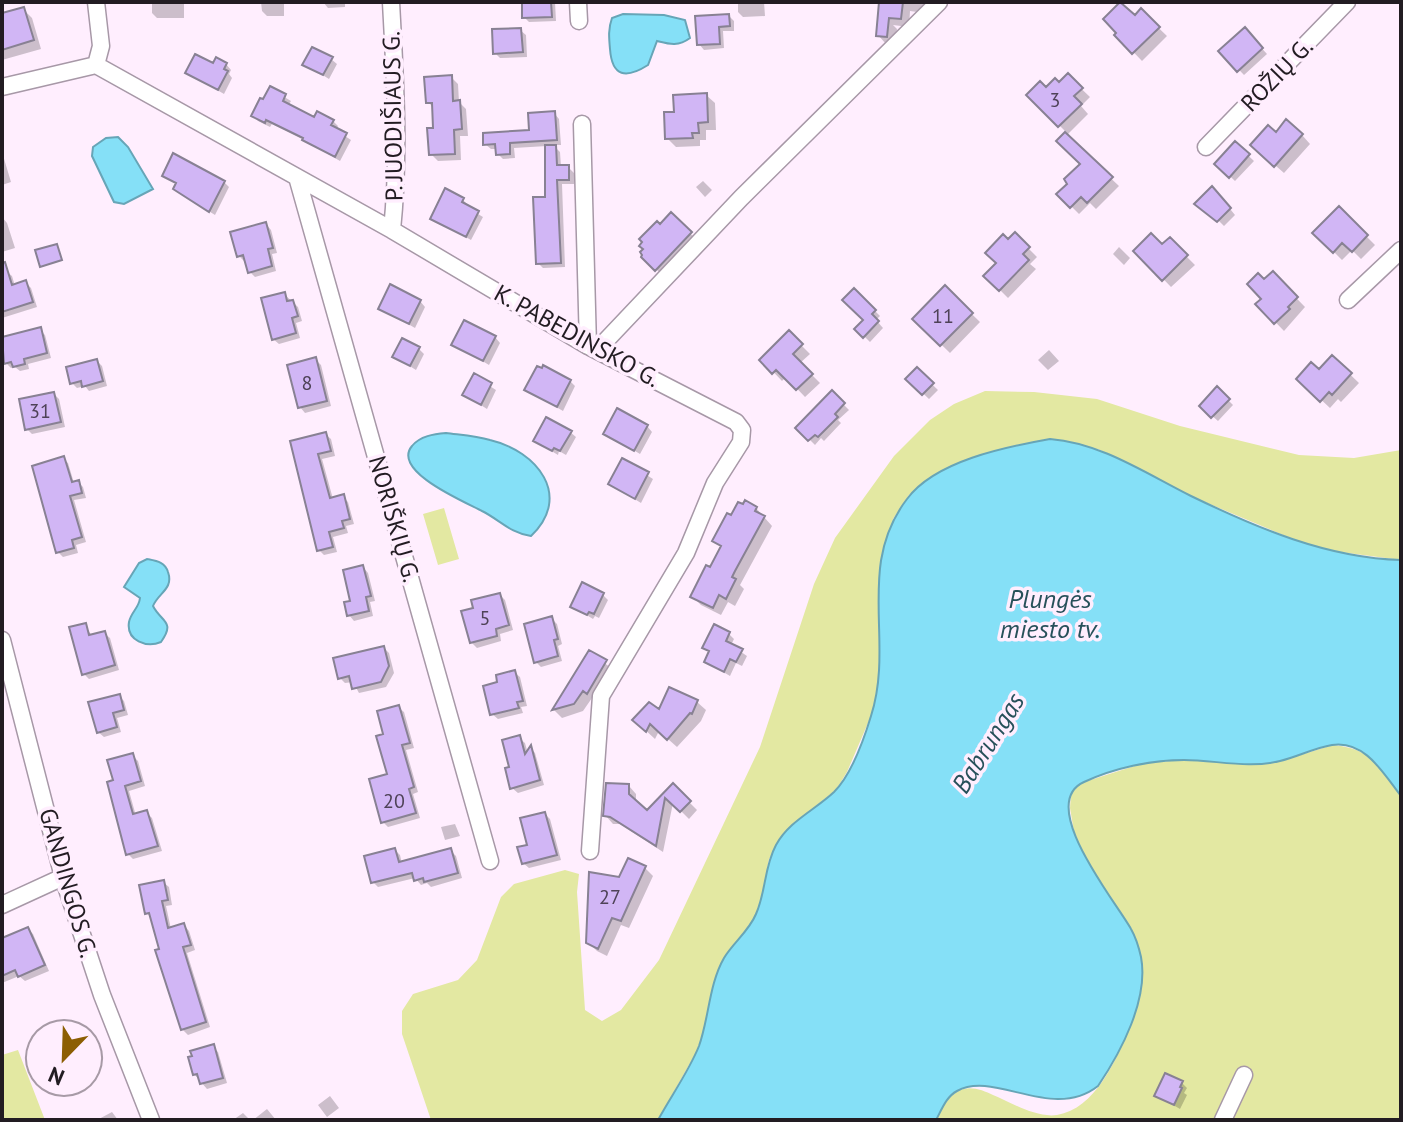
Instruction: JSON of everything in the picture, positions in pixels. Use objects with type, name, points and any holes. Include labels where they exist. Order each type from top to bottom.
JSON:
[{"type":"street","points":[[2,87],[96,65],[101,46],[96,2]]},
{"type":"street","name":"P. JUODIŠIAUS G.","points":[[391,2],[397,123],[392,230]]},
{"type":"street","points":[[578,2],[579,21]]},
{"type":"street","points":[[592,348],[939,2]]},
{"type":"street","name":"ROŽIŲ G.","points":[[1206,147],[1347,2]]},
{"type":"street","name":"K. PABEDINSKO G.","points":[[96,65],[392,230],[592,348],[736,422],[742,430],[741,442],[715,483],[686,553],[601,696],[590,851]]},
{"type":"street","points":[[582,124],[592,348]]},
{"type":"street","name":"NORIŠKIŲ G.","points":[[297,177],[490,861]]},
{"type":"street","points":[[1348,300],[1401,250]]},
{"type":"street","name":"GANDINGOS G.","points":[[2,640],[63,877],[102,995],[151,1120]]},
{"type":"street","points":[[2,905],[63,877]]},
{"type":"street","points":[[1223,1120],[1244,1075]]},
{"type":"green space","points":[[985,391],[1034,392],[1097,399],[1180,426],[1299,455],[1354,458],[1401,450],[1401,560],[1340,552],[1302,543],[1193,497],[1098,449],[931,478],[909,495],[893,519],[878,687],[871,716],[836,790],[791,826],[769,859],[761,901],[754,919],[723,959],[698,1049],[658,1120],[431,1120],[402,1034],[402,1011],[413,994],[458,980],[477,960],[501,897],[514,884],[565,870],[579,874],[577,892],[585,1010],[602,1021],[621,1010],[659,960],[760,747],[814,584],[835,538],[894,456],[930,420],[954,404]]},
{"type":"green space","points":[[444,508],[459,559],[438,565],[423,514]]},
{"type":"green space","points":[[1333,745],[1366,755],[1401,796],[1401,1120],[936,1120],[951,1097],[967,1088],[985,1091],[1041,1114],[1057,1115],[1071,1111],[1103,1081],[1124,1040],[1129,1028],[1087,862],[1075,838],[1071,793],[1081,783],[1144,763],[1183,760],[1252,764],[1277,762]]},
{"type":"green space","points":[[18,1050],[24,1066],[24,1098],[37,1098],[45,1120],[2,1120],[2,1055]]},
{"type":"water","points":[[623,14],[664,15],[685,20],[690,38],[677,44],[657,41],[648,65],[622,73],[611,58],[609,34],[612,18]]},
{"type":"water","points":[[118,137],[128,147],[153,189],[124,204],[114,202],[92,156],[93,147],[106,138]]},
{"type":"water","points":[[446,433],[507,446],[535,465],[549,491],[549,506],[543,521],[531,536],[511,529],[420,475],[408,456],[412,446],[428,436]]},
{"type":"water","name":"Plungės miesto tv.","points":[[1050,439],[1105,453],[1216,508],[1293,539],[1346,554],[1401,560],[1401,796],[1372,760],[1344,745],[1325,746],[1268,763],[1171,760],[1146,763],[1096,777],[1084,782],[1071,794],[1069,811],[1074,831],[1097,877],[1137,942],[1142,973],[1137,1007],[1116,1057],[1098,1086],[1080,1096],[1043,1098],[989,1086],[972,1086],[950,1097],[936,1120],[658,1120],[699,1046],[719,968],[756,914],[776,845],[788,829],[840,785],[861,745],[877,688],[879,578],[883,551],[892,525],[907,499],[919,486],[953,465],[1013,446]]},
{"type":"water","points":[[147,559],[163,564],[169,578],[167,587],[153,606],[167,626],[161,642],[155,644],[139,641],[131,634],[129,622],[140,598],[124,587],[139,563]]},
{"type":"building","points":[[522,2],[551,2],[552,17],[522,18]]},
{"type":"building","points":[[879,2],[903,2],[901,19],[889,18],[887,37],[876,36]]},
{"type":"building","points":[[1120,2],[1135,15],[1141,8],[1160,27],[1132,54],[1103,19]]},
{"type":"building","points":[[24,7],[34,40],[2,50],[2,13]]},
{"type":"building","points":[[729,14],[730,26],[719,27],[720,44],[697,45],[695,16]]},
{"type":"building","points":[[1245,27],[1263,48],[1237,72],[1218,51]]},
{"type":"building","points":[[521,28],[523,52],[493,54],[492,29]]},
{"type":"building","points":[[312,47],[333,57],[323,75],[302,65]]},
{"type":"building","points":[[195,54],[213,63],[216,57],[227,63],[224,69],[228,71],[218,90],[185,73]]},
{"type":"building","points":[[1068,73],[1083,88],[1074,96],[1082,104],[1058,127],[1026,95],[1040,81],[1046,87],[1055,78],[1059,82]]},
{"type":"building","points":[[452,75],[453,101],[460,100],[462,129],[454,130],[455,154],[429,155],[427,128],[433,128],[432,103],[426,103],[424,77]]},
{"type":"building","points":[[270,86],[286,94],[283,101],[314,117],[317,111],[334,120],[331,125],[347,133],[335,157],[303,138],[251,116]]},
{"type":"building","points":[[707,93],[708,122],[698,123],[699,133],[692,133],[693,138],[665,139],[664,112],[674,112],[673,95]]},
{"type":"building","points":[[555,111],[557,140],[510,143],[510,154],[496,155],[495,144],[483,145],[483,133],[529,130],[528,113]]},
{"type":"building","points":[[1286,119],[1303,134],[1274,167],[1250,145],[1268,125],[1276,132]]},
{"type":"building","points":[[1065,132],[1113,177],[1087,203],[1081,197],[1070,208],[1056,194],[1067,184],[1064,179],[1080,164],[1056,141]]},
{"type":"building","points":[[1235,141],[1250,154],[1229,178],[1214,164]]},
{"type":"building","points":[[545,145],[556,145],[557,165],[569,165],[569,180],[557,180],[561,263],[536,264],[533,197],[545,197]]},
{"type":"building","points":[[173,153],[225,181],[209,212],[173,189],[176,183],[162,176]]},
{"type":"building","points":[[1212,186],[1231,208],[1217,222],[1194,204]]},
{"type":"building","points":[[445,188],[479,211],[466,237],[430,219]]},
{"type":"building","points":[[1339,206],[1368,235],[1352,252],[1342,243],[1333,253],[1312,233]]},
{"type":"building","points":[[671,212],[692,232],[655,271],[641,257],[643,249],[639,246],[642,242],[639,239]]},
{"type":"building","points":[[266,222],[273,248],[268,249],[272,266],[248,273],[243,255],[237,257],[230,232]]},
{"type":"building","points":[[1015,232],[1030,247],[1023,254],[1029,260],[999,291],[983,276],[996,263],[985,253],[1003,234],[1008,239]]},
{"type":"building","points":[[1151,233],[1162,244],[1170,237],[1188,255],[1162,281],[1133,251]]},
{"type":"building","points":[[57,244],[62,260],[40,267],[35,250]]},
{"type":"building","points":[[5,262],[12,285],[26,280],[33,302],[2,312],[2,263]]},
{"type":"building","points":[[1273,271],[1298,297],[1274,324],[1255,304],[1261,299],[1247,284],[1258,273],[1264,279]]},
{"type":"building","points":[[390,284],[421,300],[409,324],[378,309]]},
{"type":"building","points":[[945,285],[973,313],[940,346],[912,319]]},
{"type":"building","points":[[854,288],[876,310],[872,314],[879,321],[863,338],[854,329],[863,320],[842,300]]},
{"type":"building","points":[[285,292],[287,301],[293,300],[298,316],[292,318],[296,333],[272,340],[261,298]]},
{"type":"building","points":[[464,320],[496,336],[483,361],[451,345]]},
{"type":"building","points":[[41,327],[47,353],[24,359],[25,364],[13,367],[11,362],[4,364],[2,337]]},
{"type":"building","points":[[789,330],[803,344],[793,354],[813,374],[796,390],[776,370],[772,374],[759,360]]},
{"type":"building","points":[[402,338],[420,347],[410,366],[392,357]]},
{"type":"building","points":[[1332,355],[1352,373],[1332,395],[1329,392],[1320,402],[1296,379],[1311,362],[1319,369]]},
{"type":"building","points":[[316,357],[327,401],[298,408],[287,365]]},
{"type":"building","points":[[97,359],[103,381],[82,387],[81,381],[70,384],[66,367]]},
{"type":"building","points":[[543,365],[571,380],[557,407],[524,390],[537,366],[542,368]]},
{"type":"building","points":[[917,367],[934,383],[922,395],[905,379]]},
{"type":"building","points":[[474,373],[492,383],[481,405],[462,395]]},
{"type":"building","points":[[1217,386],[1230,399],[1211,418],[1199,406]]},
{"type":"building","points":[[832,390],[845,403],[835,414],[838,417],[818,437],[815,435],[808,441],[795,428]]},
{"type":"building","points":[[54,392],[61,422],[25,430],[19,399]]},
{"type":"building","points":[[617,408],[648,425],[634,451],[603,434]]},
{"type":"building","points":[[546,417],[572,431],[560,451],[554,448],[552,451],[533,441]]},
{"type":"building","points":[[326,432],[331,451],[318,454],[330,498],[344,494],[350,519],[342,521],[344,528],[329,532],[333,547],[317,551],[290,441]]},
{"type":"building","points":[[64,456],[72,482],[79,480],[82,493],[70,496],[82,537],[72,540],[74,548],[56,553],[32,466]]},
{"type":"building","points":[[622,458],[649,472],[635,499],[608,484]]},
{"type":"building","points":[[745,500],[765,516],[732,577],[736,579],[726,599],[719,595],[713,608],[690,597],[706,565],[710,567],[721,546],[712,541],[727,513],[731,515],[738,502],[743,504]]},
{"type":"building","points":[[363,565],[371,596],[366,597],[369,611],[347,616],[344,602],[350,601],[343,570]]},
{"type":"building","points":[[582,582],[604,593],[594,614],[589,612],[587,615],[570,607]]},
{"type":"building","points":[[500,593],[509,625],[496,629],[497,636],[470,643],[461,611],[473,608],[471,600]]},
{"type":"building","points":[[552,616],[558,639],[554,640],[558,656],[534,663],[524,624]]},
{"type":"building","points":[[86,623],[89,635],[105,631],[115,665],[82,675],[69,627]]},
{"type":"building","points":[[714,624],[730,632],[726,641],[743,649],[736,662],[730,659],[724,672],[704,662],[709,651],[702,648]]},
{"type":"building","points":[[384,646],[389,666],[381,682],[352,689],[349,676],[338,679],[333,658]]},
{"type":"building","points":[[589,650],[607,660],[587,694],[583,691],[574,704],[552,710]]},
{"type":"building","points":[[515,670],[523,701],[517,702],[519,708],[490,715],[483,686],[497,682],[496,675]]},
{"type":"building","points":[[669,687],[698,700],[692,714],[667,740],[650,724],[646,732],[632,720],[649,702],[659,709]]},
{"type":"building","points":[[120,694],[124,710],[113,713],[117,727],[97,733],[88,702]]},
{"type":"building","points":[[399,705],[410,743],[402,745],[414,787],[409,789],[416,813],[381,823],[369,779],[387,774],[376,736],[383,734],[377,711]]},
{"type":"building","points":[[520,735],[525,754],[531,745],[540,780],[510,789],[505,768],[509,767],[502,740]]},
{"type":"building","points":[[133,753],[141,781],[125,786],[133,814],[147,810],[158,846],[126,855],[107,782],[113,780],[107,760]]},
{"type":"building","points":[[606,783],[629,784],[629,794],[647,810],[673,783],[691,801],[680,812],[665,798],[656,846],[610,817],[603,816]]},
{"type":"building","points":[[545,812],[557,855],[522,864],[517,847],[527,845],[520,818]]},
{"type":"building","points":[[395,848],[399,862],[451,848],[458,873],[424,882],[423,878],[414,881],[412,873],[371,883],[364,856]]},
{"type":"building","points":[[628,858],[646,866],[621,921],[612,918],[598,949],[586,943],[589,872],[619,877]]},
{"type":"building","points":[[164,880],[168,900],[162,901],[168,928],[184,923],[191,945],[183,947],[206,1022],[181,1030],[155,950],[159,949],[149,913],[145,914],[139,885]]},
{"type":"building","points":[[28,927],[45,965],[18,977],[15,970],[2,976],[2,938]]},
{"type":"building","points":[[214,1044],[223,1078],[200,1084],[197,1074],[193,1075],[188,1057],[192,1056],[190,1051]]},
{"type":"building","points":[[1165,1073],[1183,1081],[1174,1105],[1154,1096]]},
{"type":"water label","name":"Babrungas","points":[[988,743]]}]
